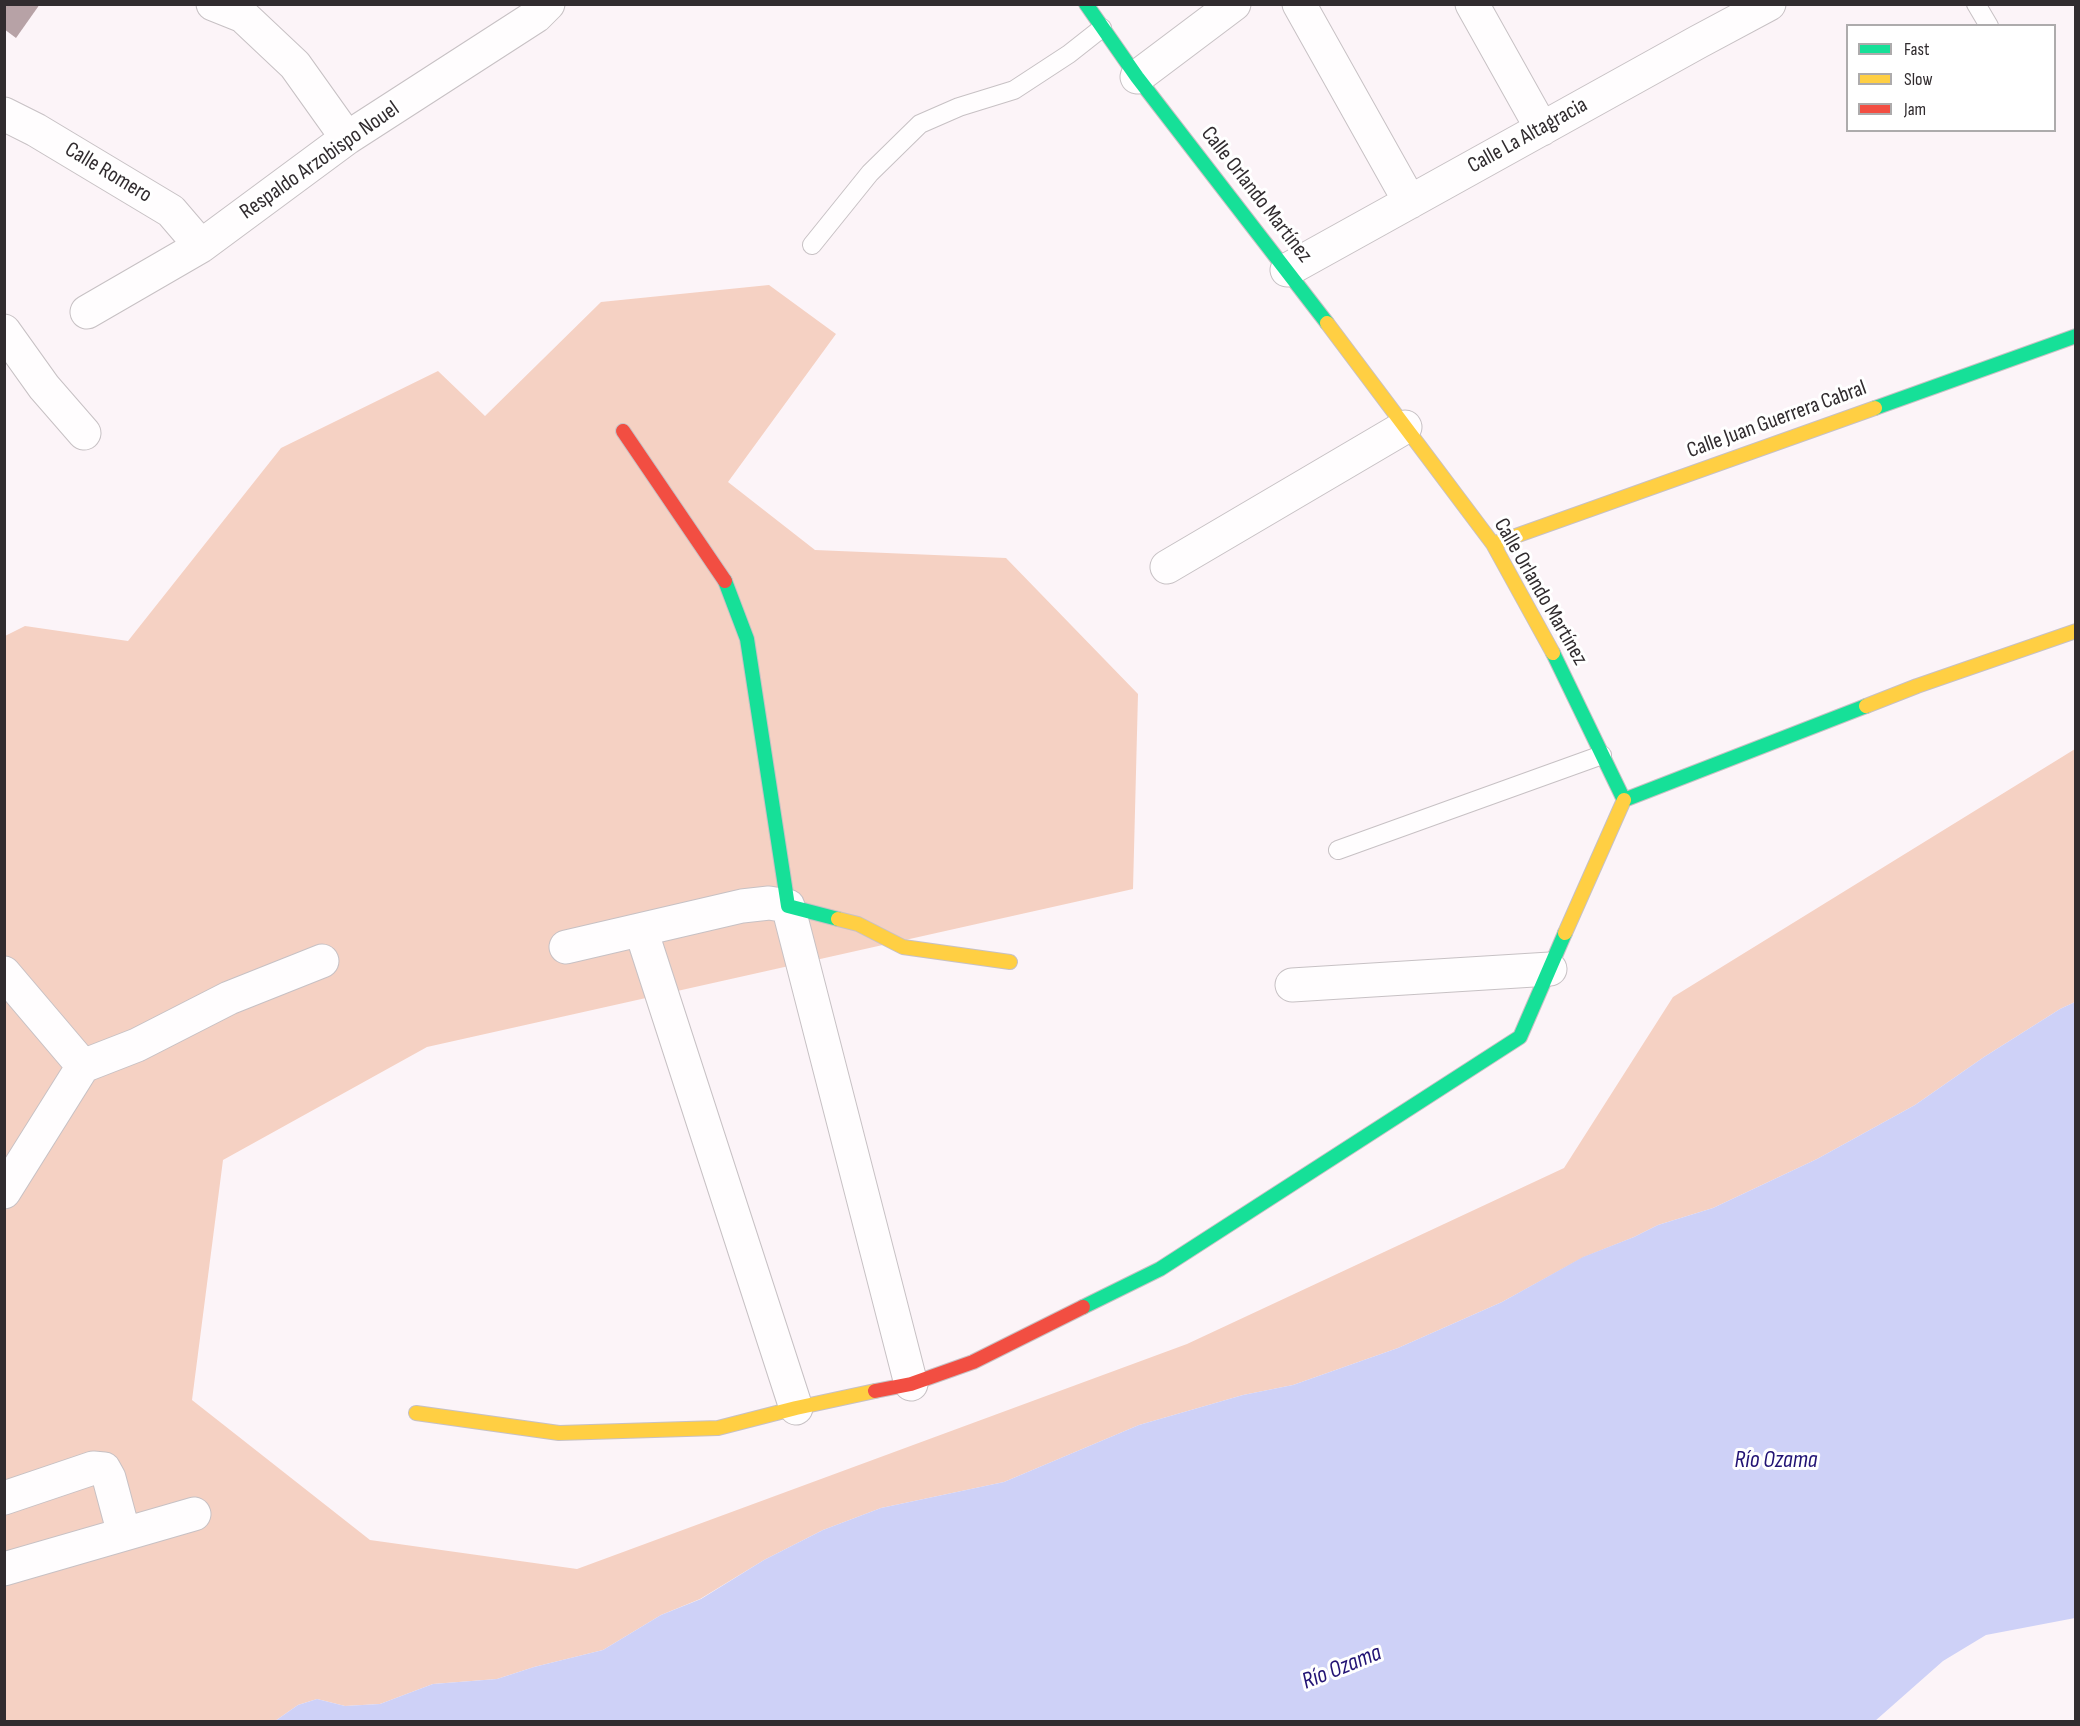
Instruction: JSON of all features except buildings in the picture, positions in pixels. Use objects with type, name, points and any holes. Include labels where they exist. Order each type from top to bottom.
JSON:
[{"type":"street","points":[[213,4],[243,16],[295,65],[346,138]]},
{"type":"street","name":"Calle Orlando Martínez","points":[[1086,4],[1137,77],[1287,270],[1494,544],[1559,665],[1624,800]]},
{"type":"street","points":[[1137,77],[1234,4]]},
{"type":"street","points":[[1299,4],[1410,202]]},
{"type":"street","points":[[1472,4],[1542,129]]},
{"type":"street","name":"Calle La Altagracia","points":[[1287,270],[1769,4]]},
{"type":"street","name":"Respaldo Arzobispo Nouel","points":[[87,312],[201,246],[346,138],[536,8]]},
{"type":"street","name":"Calle Romero","points":[[4,114],[36,130],[171,211],[201,246]]},
{"type":"street","points":[[4,332],[44,387],[84,433]]},
{"type":"street","name":"Calle Juan Guerrera Cabral","points":[[1494,544],[2076,336]]},
{"type":"street","points":[[1167,567],[1405,427]]},
{"type":"street","points":[[623,431],[728,585],[744,628],[788,906],[911,1384]]},
{"type":"street","points":[[416,1413],[559,1433],[718,1428],[796,1407],[911,1384],[973,1362],[1160,1269],[1520,1037],[1624,800],[1917,686],[2076,631]]},
{"type":"street","points":[[566,947],[742,906],[769,903],[858,924],[903,947],[1010,962]]},
{"type":"street","points":[[640,930],[796,1407]]},
{"type":"street","points":[[4,1191],[84,1066],[137,1045],[229,998],[322,961]]},
{"type":"street","points":[[1292,985],[1550,969]]},
{"type":"street","points":[[4,973],[84,1066]]},
{"type":"street","points":[[4,1498],[93,1468],[104,1469],[109,1478],[124,1534]]},
{"type":"street","points":[[4,1569],[194,1514]]},
{"type":"lane","points":[[1976,4],[1988,24]]},
{"type":"lane","points":[[812,245],[870,173],[920,124],[959,107],[1014,90],[1069,54],[1102,28]]},
{"type":"lane","points":[[1338,850],[1602,755]]},
{"type":"shaded area","points":[[769,285],[836,334],[728,482],[815,550],[1006,558],[1138,694],[1133,889],[427,1047],[223,1160],[192,1400],[370,1540],[577,1569],[1187,1344],[1564,1168],[1673,997],[2075,749],[2075,1002],[1984,1057],[1915,1105],[1817,1159],[1713,1208],[1658,1225],[1584,1257],[1502,1302],[1398,1348],[1293,1385],[1243,1395],[1139,1425],[1004,1482],[881,1508],[823,1530],[764,1560],[700,1599],[661,1615],[603,1650],[534,1667],[497,1679],[433,1684],[380,1704],[345,1706],[317,1699],[298,1705],[275,1721],[5,1722],[5,636],[25,626],[128,641],[281,448],[438,371],[485,416],[601,302]]},
{"type":"water","name":"Río Ozama","points":[[2075,1002],[2075,1618],[1986,1635],[1943,1661],[1875,1721],[275,1721],[298,1705],[317,1699],[345,1706],[380,1704],[433,1684],[497,1679],[534,1667],[603,1650],[661,1615],[701,1599],[764,1560],[823,1530],[881,1508],[1004,1482],[1139,1425],[1243,1395],[1293,1385],[1398,1348],[1502,1302],[1583,1257],[1658,1225],[1713,1208],[1817,1159],[1915,1105],[1984,1057]]},
{"type":"traffic: fast","points":[[1086,4],[1137,77],[1327,323]]},
{"type":"traffic: fast","points":[[1875,408],[2076,336]]},
{"type":"traffic: fast","points":[[725,581],[747,639],[788,906],[838,919]]},
{"type":"traffic: fast","points":[[1553,653],[1624,800],[1866,706]]},
{"type":"traffic: fast","points":[[1083,1307],[1160,1269],[1520,1037],[1565,933]]},
{"type":"traffic: slow","points":[[1327,323],[1493,544],[1553,653]]},
{"type":"traffic: slow","points":[[1493,544],[1875,408]]},
{"type":"traffic: slow","points":[[1866,706],[2076,631]]},
{"type":"traffic: slow","points":[[1565,933],[1624,800]]},
{"type":"traffic: slow","points":[[838,919],[858,924],[903,947],[1010,962]]},
{"type":"traffic: slow","points":[[416,1413],[559,1433],[718,1428],[875,1391]]},
{"type":"traffic: jam","points":[[623,431],[725,581]]},
{"type":"traffic: jam","points":[[875,1391],[911,1384],[973,1362],[1083,1307]]}]
